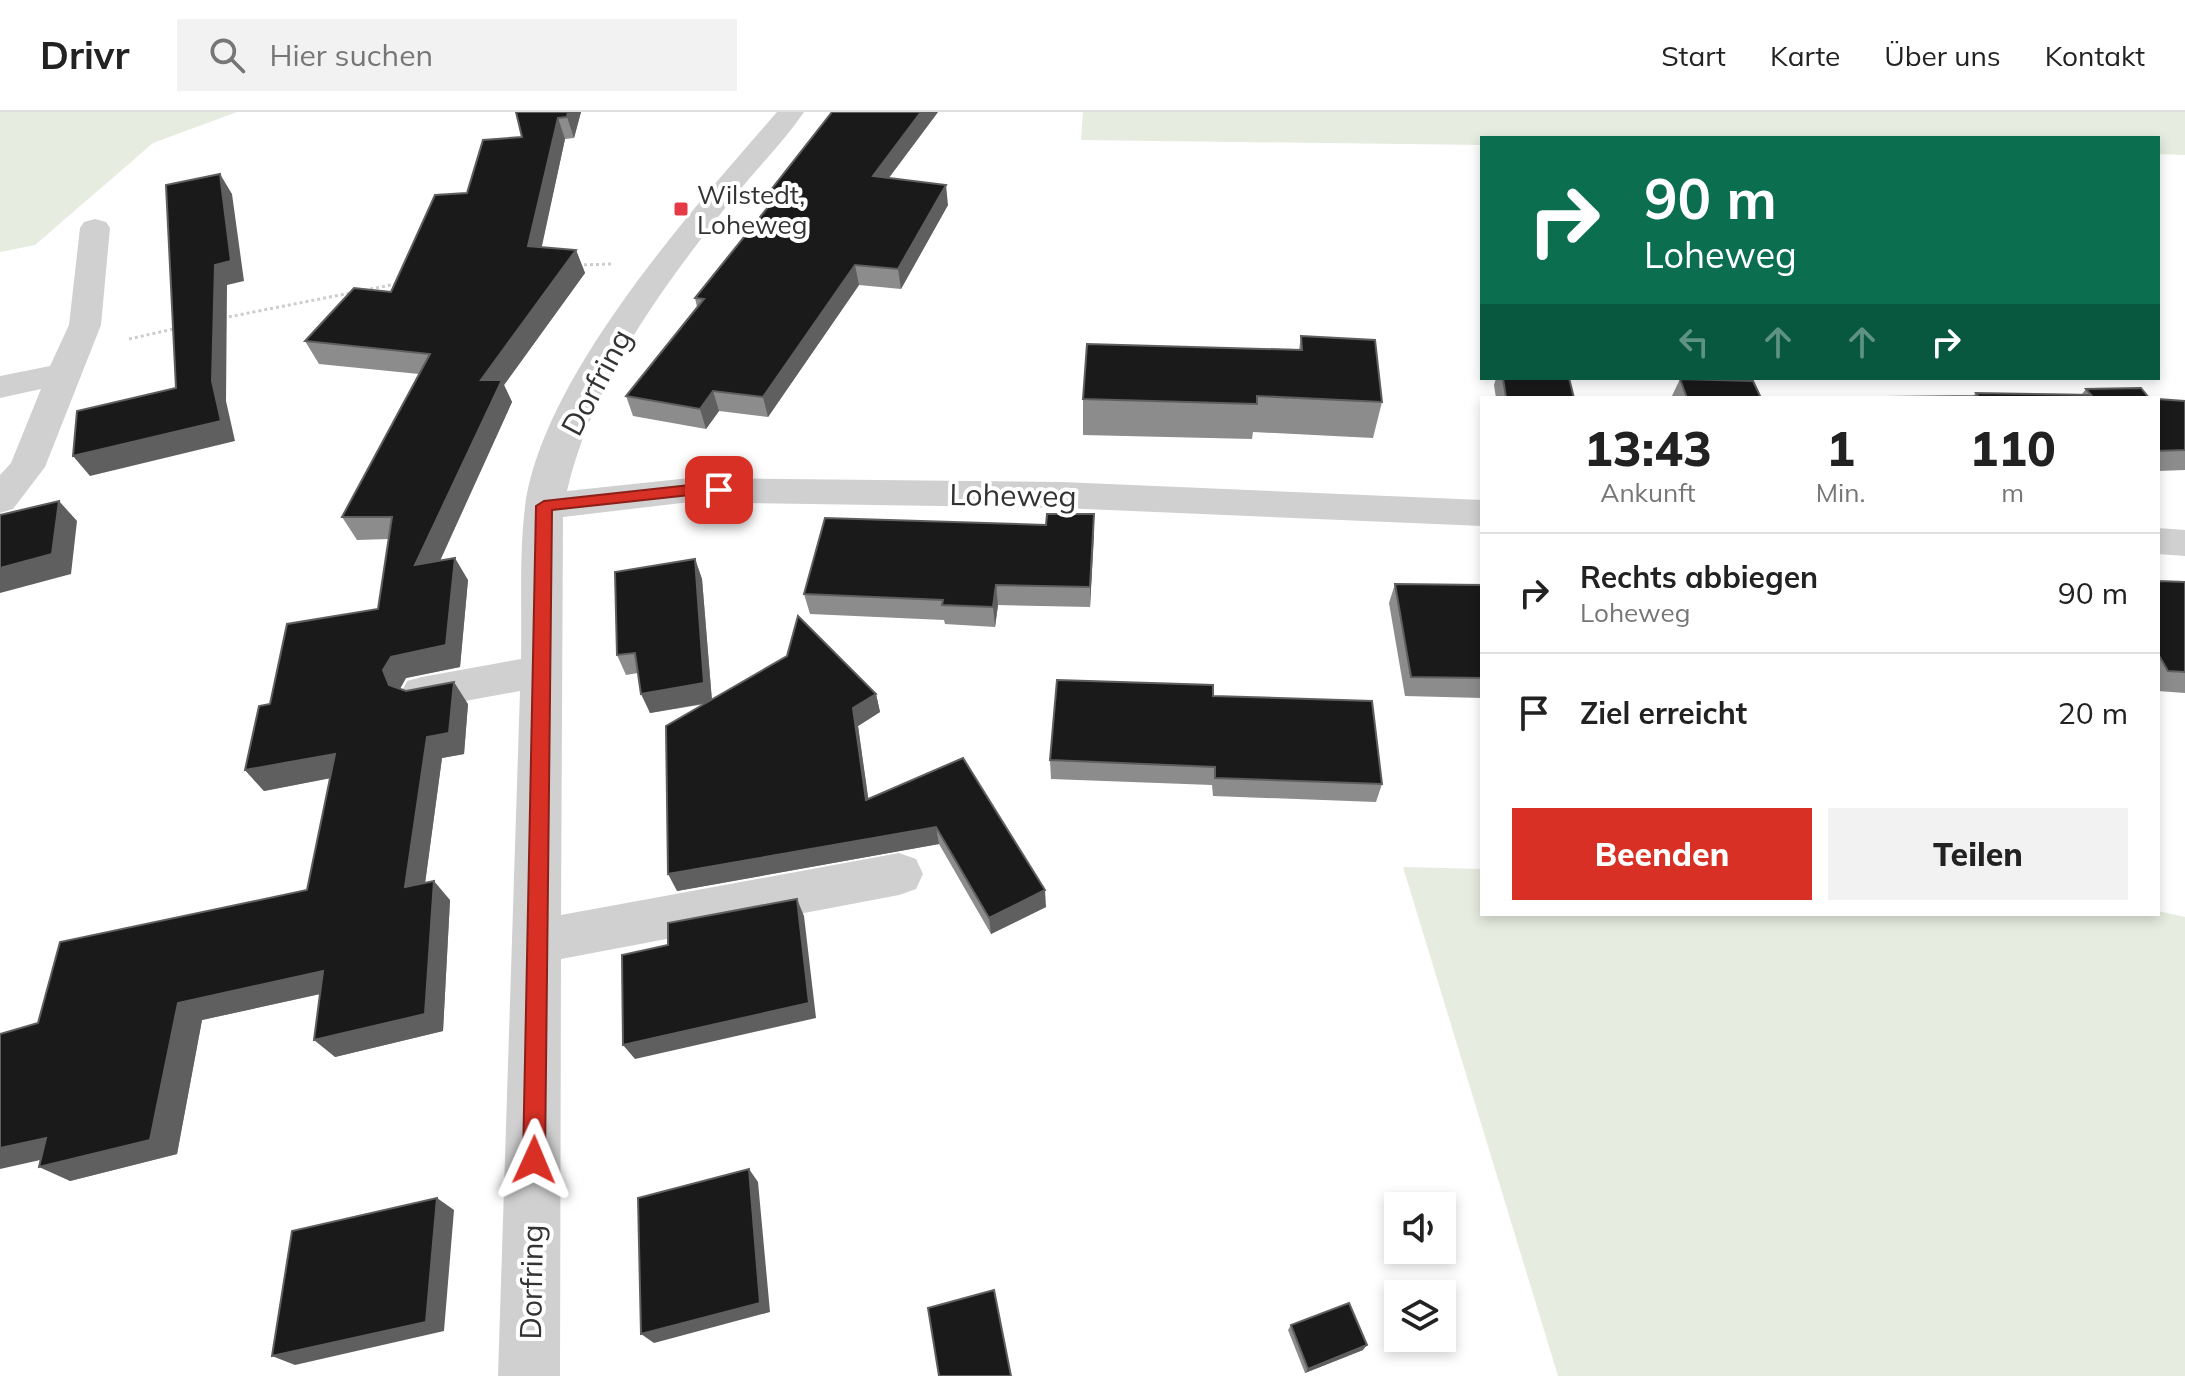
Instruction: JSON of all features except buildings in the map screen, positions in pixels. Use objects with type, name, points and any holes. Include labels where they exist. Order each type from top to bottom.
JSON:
[{"type":"street","name":"Dorfring","points":[[529,1376],[544,506],[570,420],[619,335],[705,214],[791,112]]},
{"type":"street","points":[[0,500],[27,467],[85,325],[95,228]]},
{"type":"street","points":[[0,387],[69,362]]},
{"type":"street","name":"Loheweg","points":[[544,506],[690,490],[1062,495],[1480,513]]},
{"type":"street","points":[[2160,541],[2185,543]]},
{"type":"street","points":[[422,693],[542,671]]},
{"type":"street","points":[[538,941],[899,874]]},
{"type":"path","points":[[566,265],[669,262]]},
{"type":"path","points":[[213,320],[402,283]]},
{"type":"path","points":[[69,362],[188,325]]},
{"type":"shaded area","points":[[0,112],[237,112],[153,143],[35,245],[0,252]]},
{"type":"shaded area","points":[[1083,112],[2185,112],[2185,155],[2160,154],[2160,136],[1480,136],[1480,145],[1081,140]]},
{"type":"shaded area","points":[[1403,867],[1480,869],[1480,916],[2160,916],[2160,911],[2185,917],[2185,1376],[1558,1376]]},
{"type":"place","name":"Wilstedt, Loheweg","points":[[681,209]]},
{"type":"route","points":[[534,1160],[544,506],[690,490],[719,490]]}]
